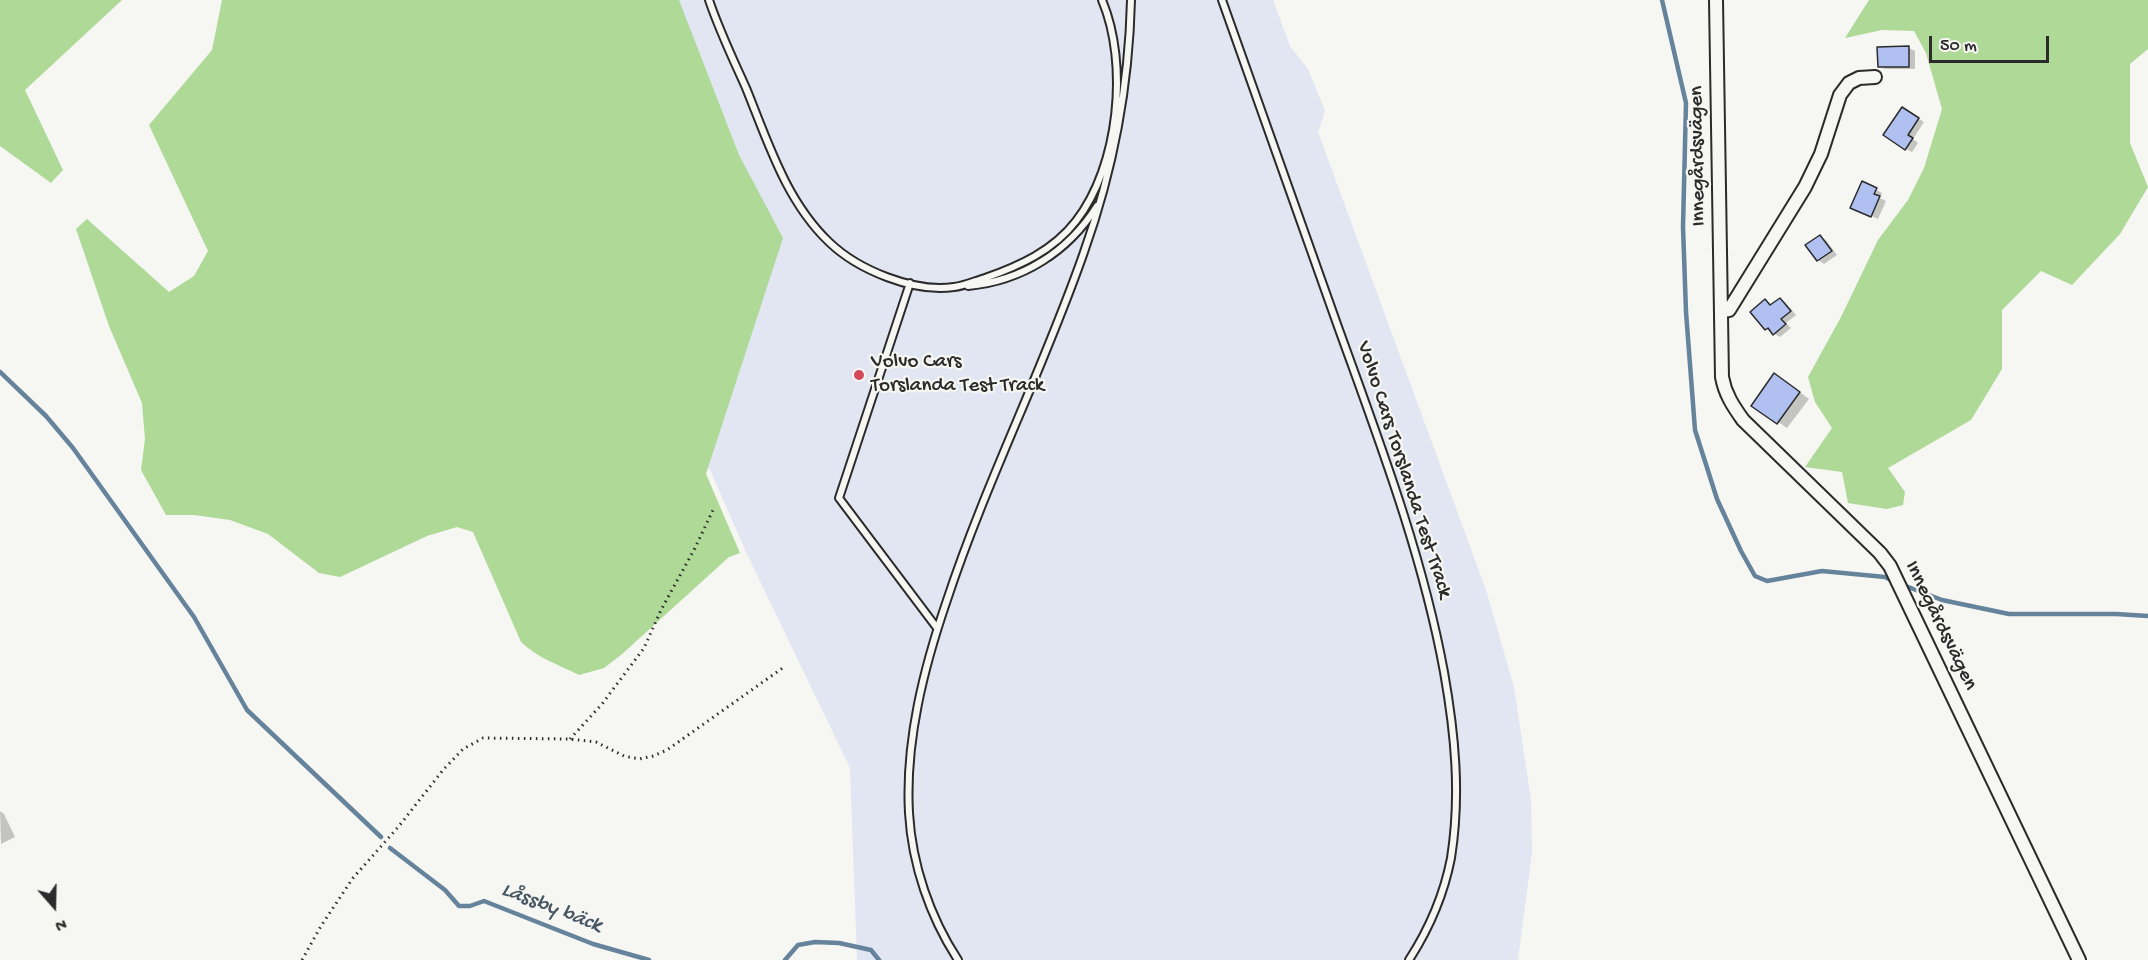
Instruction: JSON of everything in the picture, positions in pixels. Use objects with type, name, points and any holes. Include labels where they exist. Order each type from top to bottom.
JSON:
[{"type":"street","name":"Innegårdsvägen","points":[[1716,0],[1724,389],[1743,420],[1880,553],[1896,576],[2079,960]]},
{"type":"street","points":[[1722,311],[1729,310],[1805,187],[1821,154],[1840,95],[1849,82],[1859,78],[1875,77]]},
{"type":"lane","points":[[709,0],[783,177],[801,208],[830,243],[855,263],[880,275],[940,288],[999,281],[1017,275],[1041,262],[1066,244],[1079,231],[1103,195]]},
{"type":"lane","points":[[955,287],[1015,266],[1050,247],[1075,223],[1092,196],[1107,156],[1116,98],[1113,36],[1102,0]]},
{"type":"lane","points":[[958,960],[945,939],[928,899],[914,849],[909,812],[909,783],[915,727],[927,666],[962,553],[1067,298],[1103,195],[1111,167],[1122,108],[1131,0]]},
{"type":"lane","name":"Volvo Cars Torslanda Test Track","points":[[1222,0],[1385,458],[1420,569],[1441,656],[1455,743],[1457,772],[1455,831],[1450,860],[1437,907],[1409,960]]},
{"type":"lane","points":[[910,283],[839,498],[938,628]]},
{"type":"path","points":[[570,739],[602,704],[644,648],[713,510]]},
{"type":"path","points":[[302,960],[321,926],[353,878],[463,749],[483,738],[570,739],[596,742],[624,756],[639,759],[653,756],[667,750],[784,667]]},
{"type":"shaded area","points":[[411,0],[1273,0],[1290,46],[1308,69],[1325,111],[1318,132],[1486,590],[1514,687],[1531,800],[1532,852],[1518,960],[857,960],[850,768],[746,552],[711,472],[657,392]]},
{"type":"green space","points":[[0,0],[122,0],[25,90],[63,170],[51,183],[0,146]]},
{"type":"green space","points":[[222,0],[679,0],[739,155],[783,238],[706,474],[740,553],[729,557],[604,668],[579,675],[541,656],[521,642],[473,532],[457,527],[427,536],[340,577],[319,573],[268,534],[230,520],[194,515],[166,515],[141,470],[145,439],[142,403],[109,326],[76,229],[87,219],[169,292],[194,276],[208,251],[149,125],[212,50]]},
{"type":"green space","points":[[1869,0],[2148,0],[2148,49],[2130,64],[2130,143],[2148,187],[2120,234],[2072,285],[2041,271],[2002,310],[2002,369],[1971,420],[1888,468],[1905,492],[1903,505],[1887,509],[1848,503],[1842,472],[1805,467],[1832,428],[1815,402],[1808,377],[1841,317],[1878,240],[1908,200],[1924,168],[1942,109],[1926,53],[1914,31],[1882,30],[1845,38]]},
{"type":"building","points":[[1909,46],[1909,67],[1878,67],[1877,47]]},
{"type":"building","points":[[1902,107],[1919,118],[1908,135],[1913,138],[1905,150],[1883,135]]},
{"type":"building","points":[[1862,181],[1877,188],[1874,194],[1880,196],[1871,217],[1850,208]]},
{"type":"building","points":[[1820,235],[1832,251],[1817,261],[1805,245]]},
{"type":"building","points":[[1780,298],[1791,311],[1781,319],[1786,324],[1773,335],[1768,328],[1765,330],[1750,312],[1765,299],[1770,305]]},
{"type":"building","points":[[1774,373],[1800,392],[1777,424],[1751,406]]},
{"type":"waterway","points":[[1662,0],[1686,103],[1683,227],[1686,312],[1695,430],[1717,499],[1755,576],[1767,581],[1822,571],[1885,577],[1895,582]]},
{"type":"waterway","points":[[0,372],[46,416],[73,448],[194,617],[247,710],[381,837]]},
{"type":"waterway","points":[[1903,585],[1942,600],[2009,614],[2148,616]]},
{"type":"waterway","name":"Låssby bäck","points":[[390,848],[445,890],[459,906],[470,906],[484,901],[593,944],[649,960]]},
{"type":"waterway","name":"Låssby bäck","points":[[785,960],[798,945],[815,942],[839,943],[871,950],[879,960]]},
{"type":"place","name":"Volvo Cars Torslanda Test Track","points":[[859,375]]}]
